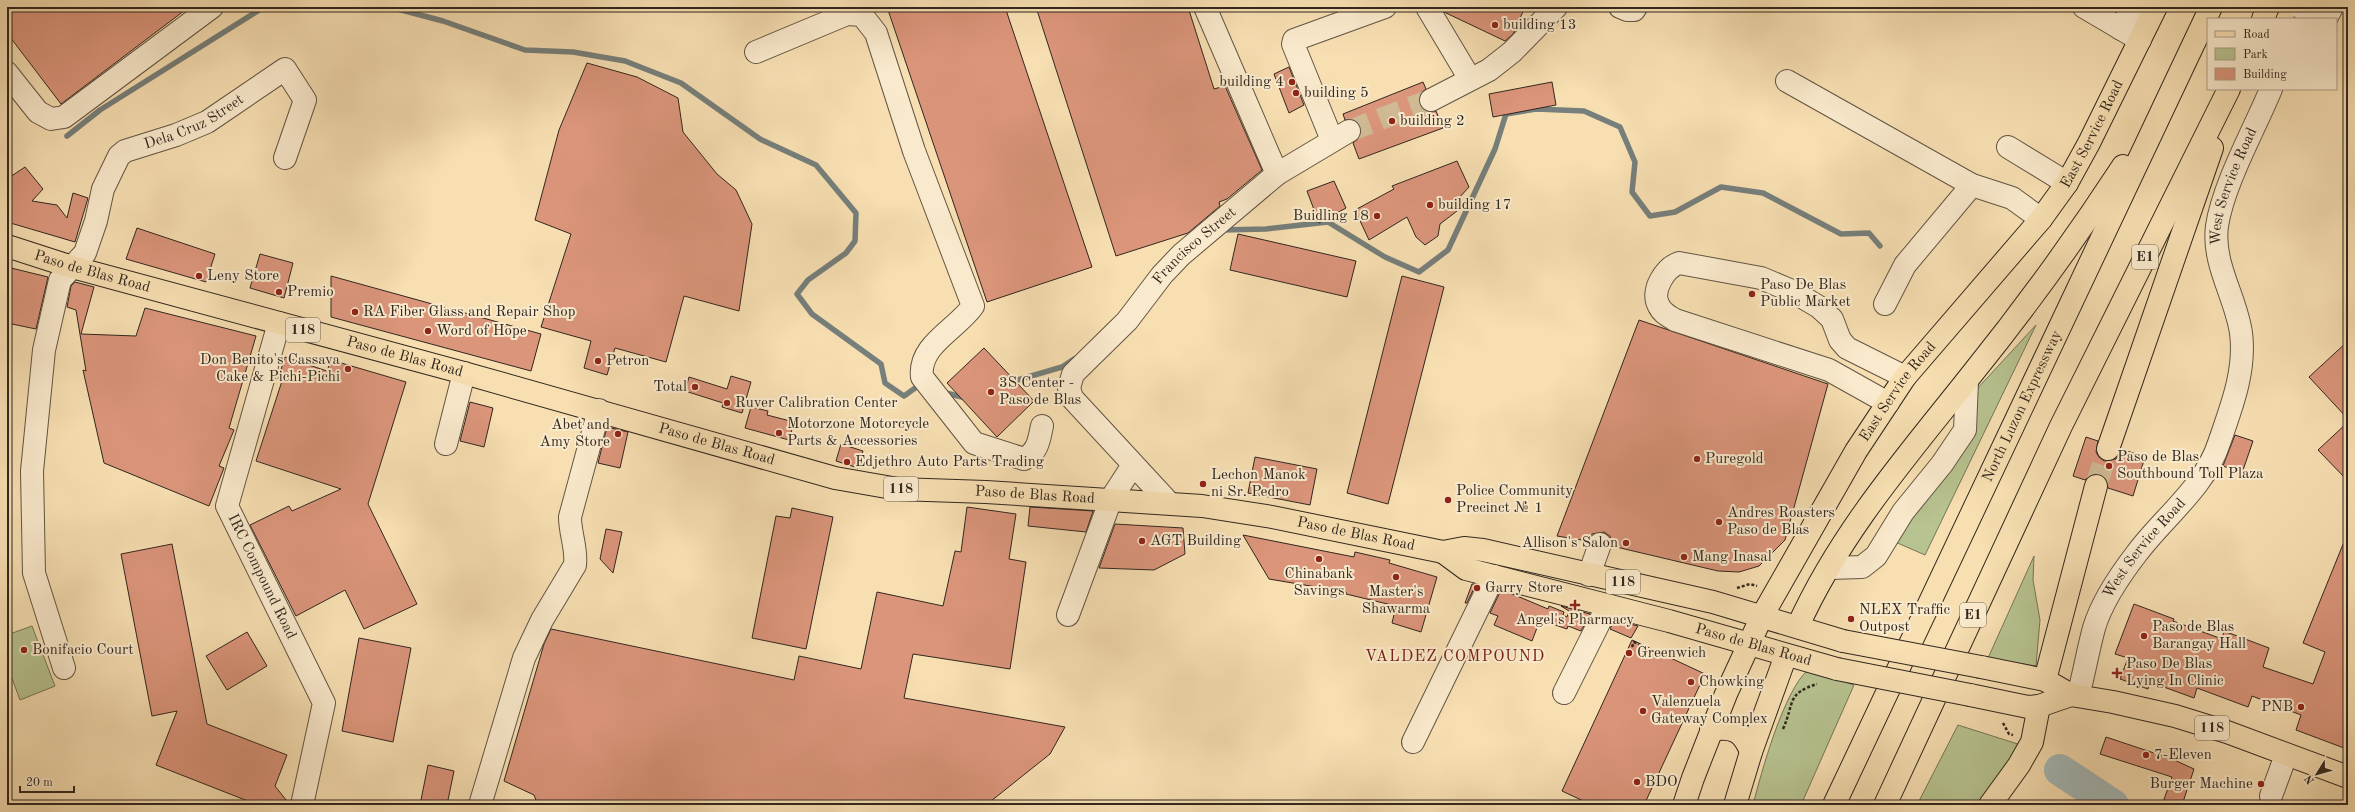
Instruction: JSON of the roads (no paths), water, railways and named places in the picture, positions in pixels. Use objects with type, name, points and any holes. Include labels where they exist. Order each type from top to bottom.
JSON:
[{"type":"main road","name":"East Service Road","points":[[1684,805],[1711,730],[1762,616],[1856,451],[1905,377],[2041,219],[2068,183],[2090,143],[2156,7]]},
{"type":"main road","name":"North Luzon Expressway","points":[[1834,805],[2211,7]]},
{"type":"main road","points":[[2263,18],[2268,7]]},
{"type":"main road","name":"E1","points":[[1885,805],[2060,426],[2228,90]]},
{"type":"main road","points":[[2108,449],[2234,90]]},
{"type":"main road","points":[[1735,805],[1751,752],[1798,626],[1829,568],[1860,516],[2061,259],[2170,93]]},
{"type":"main road","name":"Paso de Blas Road","points":[[7,246],[72,267],[599,410],[835,478],[898,488],[1169,504],[1272,517],[1443,552],[1464,548],[1483,550],[1713,602],[1798,626],[1843,641],[2045,680],[2074,696],[2113,702],[2175,716],[2348,777]]},
{"type":"main road","points":[[1990,805],[2019,765],[2032,742],[2045,680],[2096,486]]},
{"type":"main road","name":"Paso de Blas Road","points":[[1443,552],[1466,569],[1750,643],[1837,669],[2028,707],[2039,706],[2074,696]]},
{"type":"main road","points":[[1711,730],[1724,728],[1736,731],[1746,740],[1751,752]]},
{"type":"street","points":[[7,73],[38,112],[51,119],[64,117],[212,7]]},
{"type":"street","points":[[1205,7],[1277,174]]},
{"type":"street","name":"Francisco Street","points":[[1169,504],[1072,398],[1069,388],[1073,374],[1127,320],[1162,275],[1181,255],[1277,174],[1341,136],[1293,44],[1294,40],[1385,7]]},
{"type":"street","points":[[1427,7],[1470,79]]},
{"type":"street","points":[[1620,7],[1626,10],[1634,10],[1636,7]]},
{"type":"street","points":[[2084,7],[2140,40]]},
{"type":"street","points":[[2121,29],[2132,7]]},
{"type":"street","points":[[2300,7],[2316,18]]},
{"type":"street","points":[[2304,18],[2309,7]]},
{"type":"street","points":[[2328,18],[2333,7]]},
{"type":"street","points":[[1431,100],[1489,70],[1512,52],[1551,9]]},
{"type":"street","points":[[756,52],[847,14],[862,15],[876,33],[914,151],[973,306],[966,316],[925,354],[920,366],[922,377],[974,443],[1024,459],[1032,455],[1038,444],[1042,426]]},
{"type":"street","name":"Dela Cruz Street","points":[[72,267],[85,253],[96,221],[103,189],[119,156],[126,151],[176,135],[207,122],[285,69],[305,100],[285,158]]},
{"type":"street","points":[[1787,81],[1972,185],[2012,198],[2041,219]]},
{"type":"street","name":"West Service Road","points":[[2074,696],[2094,626],[2120,576],[2138,551],[2201,477],[2218,446],[2236,391],[2242,363],[2241,332],[2225,284],[2218,252],[2217,226],[2227,190],[2267,98],[2277,90]]},
{"type":"street","points":[[2008,148],[2068,183]]},
{"type":"street","points":[[1885,304],[1905,264],[1972,185]]},
{"type":"street","points":[[1888,403],[1829,370],[1675,320],[1663,312],[1658,305],[1656,297],[1661,278],[1667,269],[1679,263],[1762,278],[1792,291],[1819,307],[1832,319],[1840,340],[1847,348],[1905,377]]},
{"type":"street","points":[[64,668],[34,574],[32,470],[44,350],[60,280],[72,267]]},
{"type":"street","name":"IRC Compound Road","points":[[279,323],[227,506],[324,703],[302,805]]},
{"type":"street","points":[[446,444],[464,373]]},
{"type":"street","points":[[1829,568],[1862,567],[1876,556],[1903,512],[1942,464],[1965,430],[1967,381]]},
{"type":"street","points":[[480,805],[524,658],[542,620],[576,565],[577,555],[570,528],[570,517],[599,410]]},
{"type":"street","points":[[1068,615],[1111,500],[1133,464]]},
{"type":"street","points":[[1589,574],[1600,544]]},
{"type":"street","points":[[1413,742],[1494,576]]},
{"type":"street","points":[[1564,693],[1608,605]]},
{"type":"street","points":[[2271,796],[2286,755]]},
{"type":"waterway","points":[[67,136],[100,110],[264,7]]},
{"type":"waterway","points":[[390,7],[443,21],[525,50],[573,52],[625,61],[681,83],[760,139],[816,165],[856,213],[855,241],[846,253],[808,280],[797,294],[812,314],[881,364],[885,383],[904,396],[918,386]]},
{"type":"waterway","points":[[1222,230],[1266,229],[1328,222],[1385,257],[1419,272],[1448,250],[1495,149],[1506,114],[1536,109],[1584,111],[1620,127],[1635,162],[1632,192],[1650,216],[1675,212],[1721,187],[1763,193],[1841,234],[1869,233],[1880,246]]},
{"type":"waterway","points":[[1007,383],[1062,367],[1074,359]]},
{"type":"waterway","points":[[946,393],[966,398]]},
{"type":"waterway","points":[[2060,770],[2113,805]]},
{"type":"tunnel","points":[[1349,131],[1431,100]]},
{"type":"tunnel","points":[[2096,486],[2108,449]]},
{"type":"place","name":"building 13","points":[[1495,25]]},
{"type":"place","name":"building 4","points":[[1292,82]]},
{"type":"place","name":"building 5","points":[[1296,93]]},
{"type":"place","name":"building 2","points":[[1392,121]]},
{"type":"place","name":"building 17","points":[[1430,205]]},
{"type":"place","name":"Buidling 18","points":[[1377,216]]},
{"type":"place","name":"Leny Store","points":[[199,276]]},
{"type":"place","name":"Premio","points":[[279,292]]},
{"type":"place","name":"Paso De Blas Public Market","points":[[1752,294]]},
{"type":"place","name":"RA Fiber Glass and Repair Shop","points":[[355,312]]},
{"type":"place","name":"Word of Hope","points":[[428,331]]},
{"type":"place","name":"Petron","points":[[598,361]]},
{"type":"place","name":"Don Benito's Cassava Cake & Pichi-Pichi","points":[[348,369]]},
{"type":"place","name":"Total","points":[[695,387]]},
{"type":"place","name":"3S Center - Paso de Blas","points":[[991,392]]},
{"type":"place","name":"Ruver Calibration Center","points":[[727,403]]},
{"type":"place","name":"Motorzone Motorcycle Parts & Accessories","points":[[779,433]]},
{"type":"place","name":"Abet and Amy Store","points":[[618,434]]},
{"type":"place","name":"Puregold","points":[[1697,459]]},
{"type":"place","name":"Edjethro Auto Parts Trading","points":[[847,462]]},
{"type":"place","name":"Paso de Blas Southbound Toll Plaza","points":[[2109,466]]},
{"type":"place","name":"Lechon Manok ni Sr. Pedro","points":[[1203,484]]},
{"type":"place","name":"Police Community Precinct № 1","points":[[1448,500]]},
{"type":"place","name":"Andres Roasters Paso de Blas","points":[[1719,522]]},
{"type":"place","name":"AGT Building","points":[[1142,541]]},
{"type":"place","name":"Allison's Salon","points":[[1626,543]]},
{"type":"place","name":"Mang Inasal","points":[[1684,557]]},
{"type":"place","name":"Chinabank Savings","points":[[1319,559]]},
{"type":"place","name":"Master's Shawarma","points":[[1396,577]]},
{"type":"place","name":"Garry Store","points":[[1477,588]]},
{"type":"place","name":"Angel's Pharmacy","points":[[1575,605]]},
{"type":"place","name":"NLEX Traffic Outpost","points":[[1851,619]]},
{"type":"place","name":"Paso de Blas Barangay Hall","points":[[2144,636]]},
{"type":"place","name":"Bonifacio Court","points":[[24,650]]},
{"type":"place","name":"Greenwich","points":[[1629,653]]},
{"type":"place","name":"Paso De Blas Lying In Clinic","points":[[2117,673]]},
{"type":"place","name":"Chowking","points":[[1691,682]]},
{"type":"place","name":"PNB","points":[[2301,707]]},
{"type":"place","name":"Valenzuela Gateway Complex","points":[[1643,711]]},
{"type":"place","name":"7-Eleven","points":[[2146,755]]},
{"type":"place","name":"BDO","points":[[1637,782]]},
{"type":"place","name":"Burger Machine","points":[[2261,784]]},
{"type":"district","name":"VALDEZ COMPOUND","points":[[1455,657]]}]
